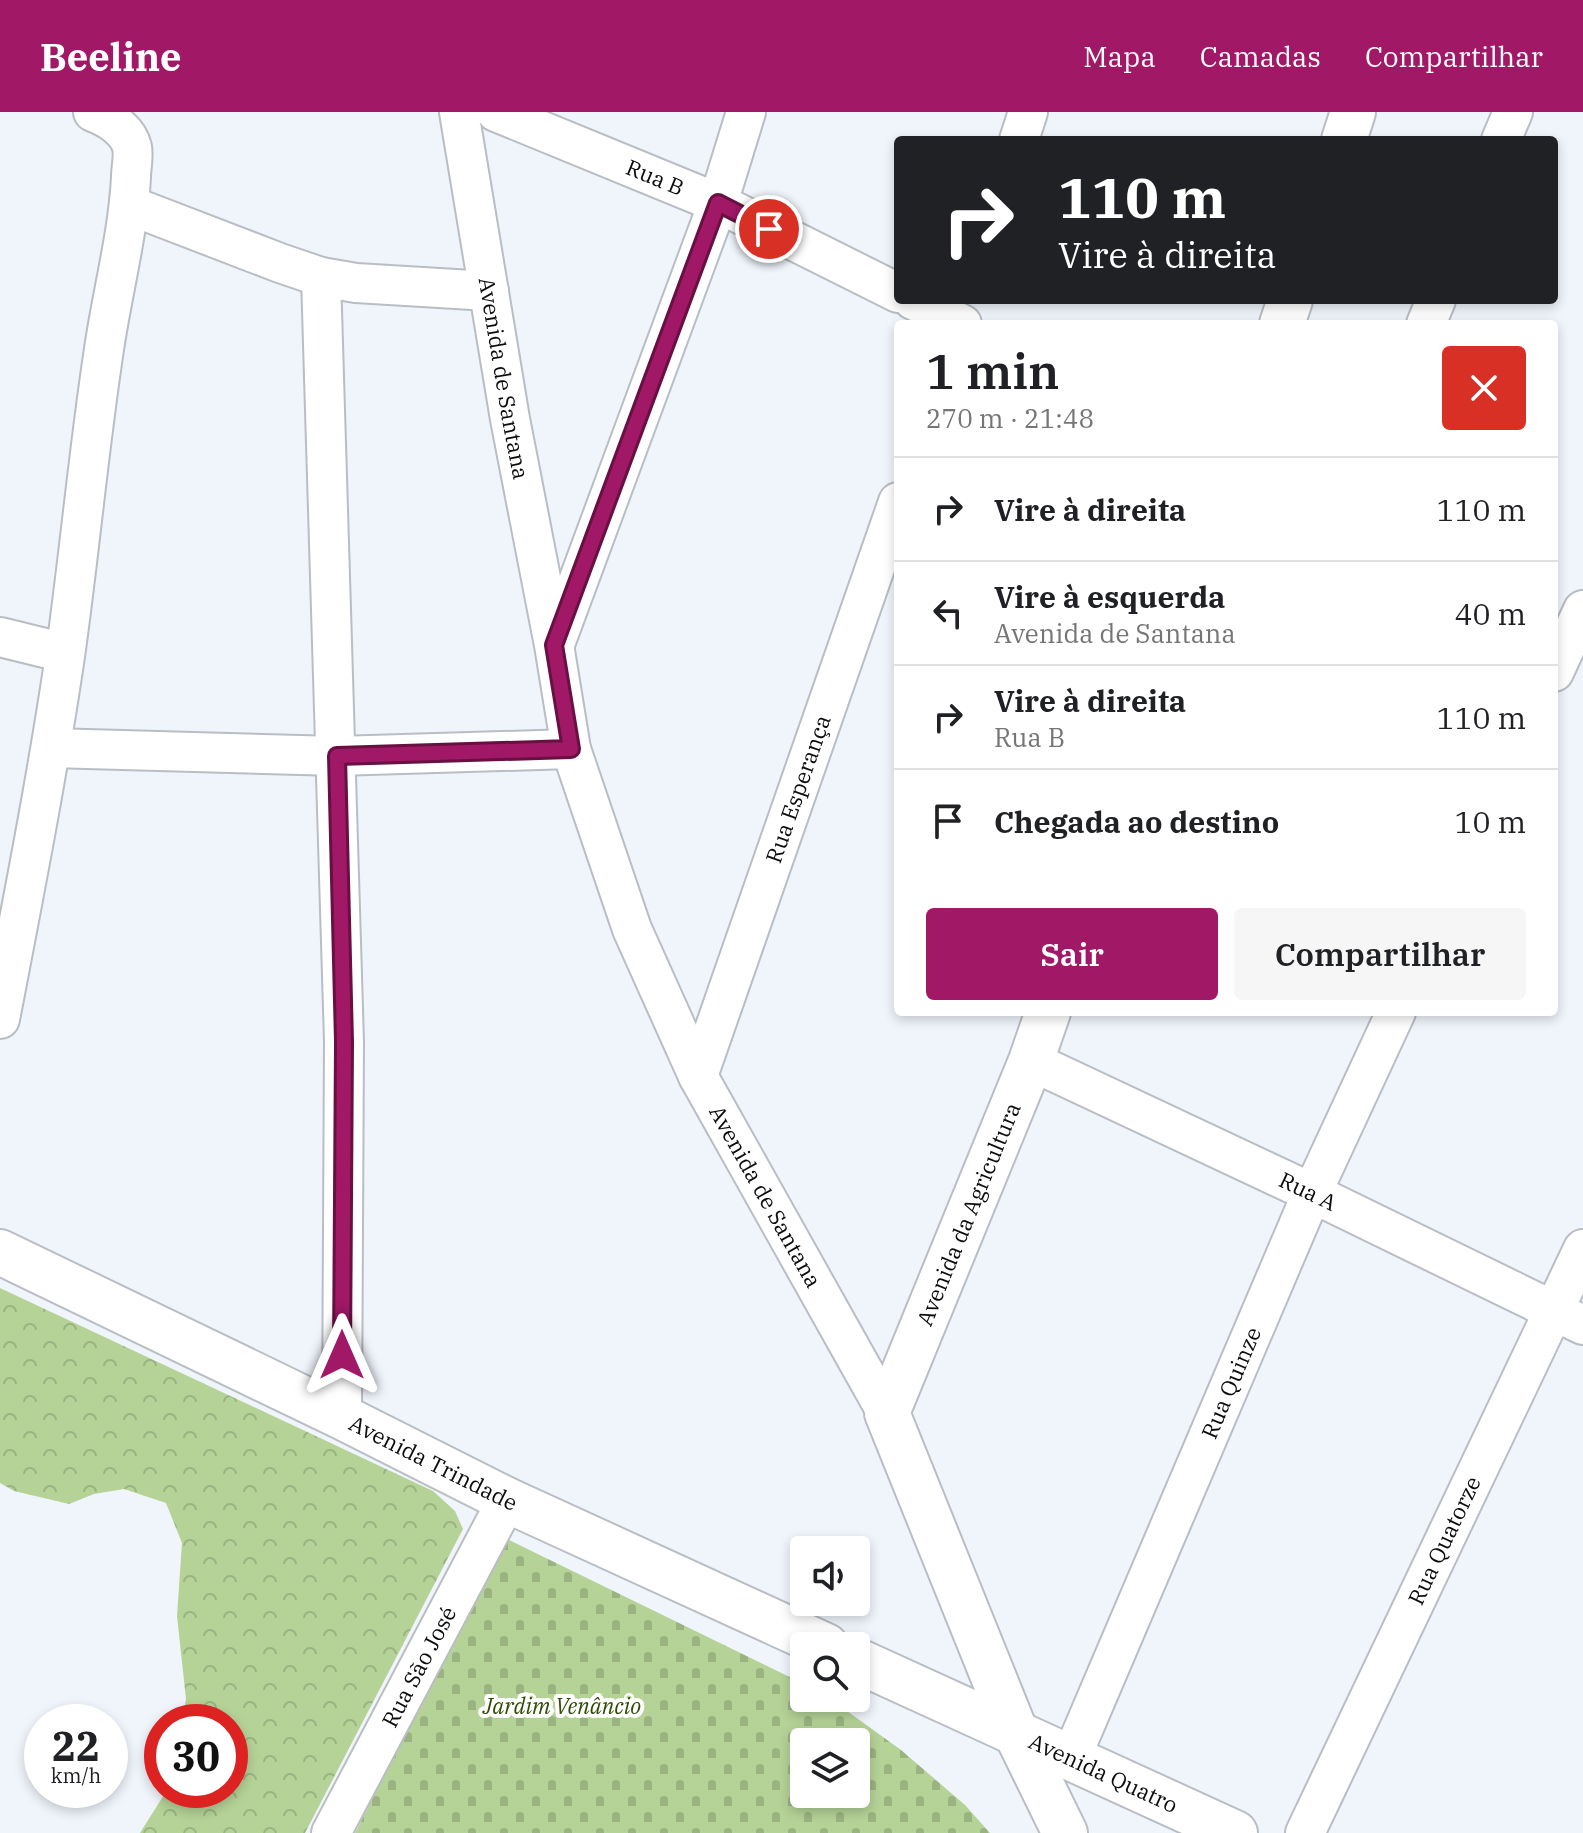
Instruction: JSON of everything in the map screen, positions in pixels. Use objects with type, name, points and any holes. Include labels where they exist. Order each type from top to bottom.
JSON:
[{"type":"main road","points":[[1345,136],[1353,112]]},
{"type":"main road","name":"Avenida da Agricultura","points":[[887,1413],[1047,1016]]},
{"type":"main road","name":"Avenida Trindade","points":[[0,1252],[507,1500],[795,1632]]},
{"type":"main road","name":"Avenida de Santana","points":[[887,1413],[1016,1733],[1065,1833]]},
{"type":"main road","points":[[870,1666],[1016,1733]]},
{"type":"main road","name":"Avenida Quatro","points":[[1016,1733],[1235,1833]]},
{"type":"street","points":[[0,1019],[51,748],[96,405],[129,205],[133,148],[127,135],[117,126],[93,112]]},
{"type":"street","name":"Avenida de Santana","points":[[459,112],[510,419],[571,749],[632,929],[698,1076],[887,1413]]},
{"type":"street","name":"Rua B","points":[[496,112],[718,203],[894,291]]},
{"type":"street","name":"Avenida de Santana","points":[[554,645],[718,203],[746,112]]},
{"type":"street","points":[[1020,136],[1028,112]]},
{"type":"street","points":[[1503,136],[1513,112]]},
{"type":"street","points":[[129,205],[321,277],[356,283],[489,291]]},
{"type":"street","points":[[321,277],[344,1042],[342,1417]]},
{"type":"street","points":[[921,304],[953,320]]},
{"type":"street","name":"Rua Esperança","points":[[698,1076],[894,513]]},
{"type":"street","points":[[1558,597],[1583,609],[1558,663]]},
{"type":"street","points":[[0,637],[65,653]]},
{"type":"street","points":[[51,748],[337,756],[571,749]]},
{"type":"street","name":"Rua Quinze","points":[[1071,1758],[1312,1193],[1394,1016]]},
{"type":"street","name":"Rua A","points":[[1031,1061],[1568,1318]]},
{"type":"street","name":"Rua Quatorze","points":[[1305,1833],[1568,1318],[1583,1249]]},
{"type":"street","name":"Rua São José","points":[[331,1833],[507,1500]]},
{"type":"green space","points":[[0,1288],[433,1491],[455,1511],[463,1529],[305,1833],[140,1833],[156,1808],[248,1808],[248,1704],[185,1704],[177,1616],[182,1543],[166,1503],[124,1489],[94,1494],[69,1504],[14,1491],[0,1483]]},
{"type":"green space","name":"Jardim Venâncio","points":[[505,1538],[790,1677],[790,1712],[848,1712],[901,1750],[965,1805],[990,1833],[355,1833]]},
{"type":"route","points":[[342,1355],[344,1042],[337,756],[571,749],[554,645],[718,203],[769,229]]}]
